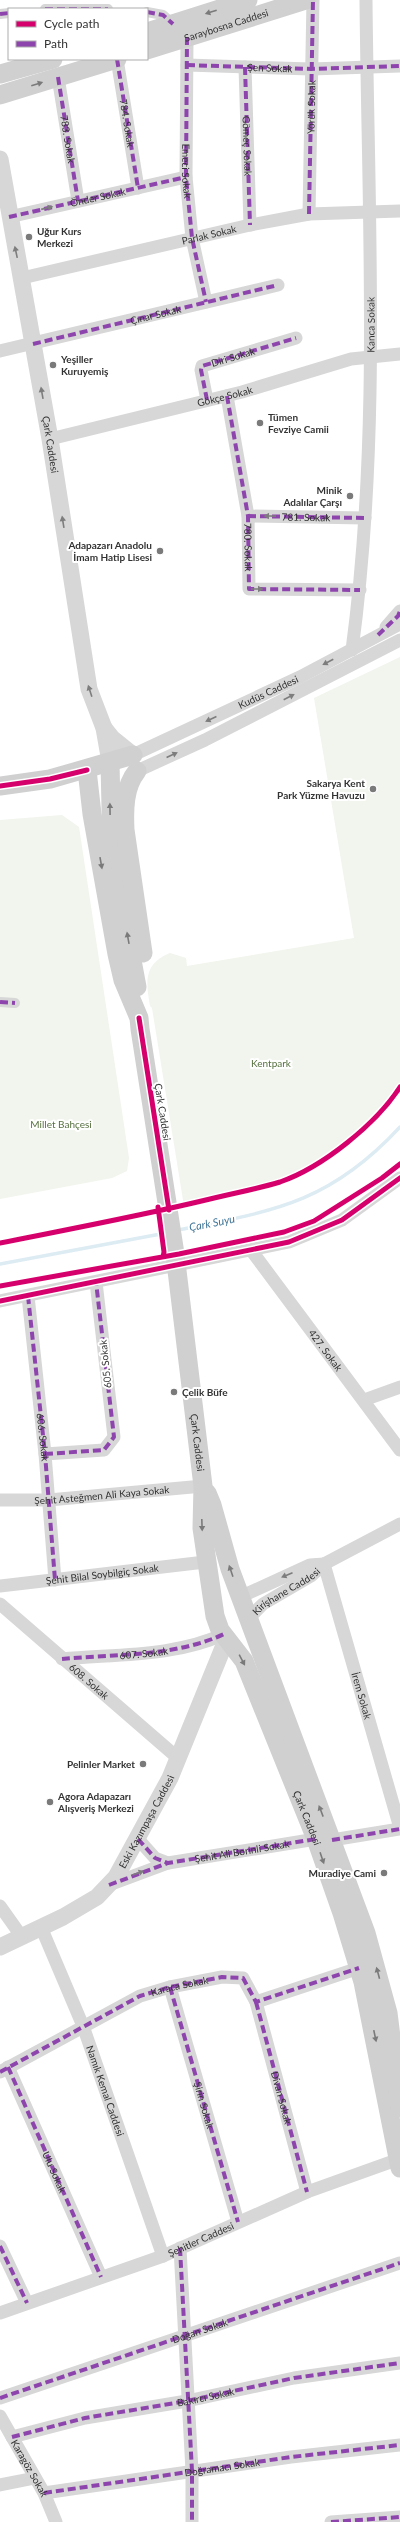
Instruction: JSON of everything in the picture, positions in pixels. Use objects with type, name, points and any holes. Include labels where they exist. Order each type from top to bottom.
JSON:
[{"type":"main road","name":"Saraybosna Caddesi","points":[[148,32],[248,0]]},
{"type":"main road","name":"Saraybosna Caddesi","points":[[148,50],[306,0]]},
{"type":"main road","points":[[0,74],[49,60]]},
{"type":"main road","points":[[0,95],[114,60]]},
{"type":"main road","points":[[0,786],[50,779],[88,770],[110,769],[135,763],[124,811],[125,830],[145,962],[146,982],[139,1010]]},
{"type":"main road","name":"Çark Caddesi","points":[[110,769],[112,853],[139,1010],[176,1260],[203,1486],[202,1528],[205,1562],[215,1616],[225,1636],[244,1661],[366,1933],[385,2004],[400,2108]]},
{"type":"main road","name":"Çark Caddesi","points":[[88,770],[92,814],[117,954],[123,980],[139,1010]]},
{"type":"main road","name":"Çark Caddesi","points":[[203,1486],[212,1505],[240,1597],[249,1618],[324,1839],[359,1968],[385,2004],[392,2134],[400,2159]]},
{"type":"main road","points":[[215,1616],[225,1604],[240,1597]]},
{"type":"main road","points":[[225,1636],[242,1633],[249,1618]]},
{"type":"street","name":"Yörük Sokak","points":[[309,214],[313,0]]},
{"type":"street","name":"Kanca Sokak","points":[[352,650],[360,590],[365,518],[371,356],[372,213],[366,0]]},
{"type":"street","points":[[148,12],[163,15],[173,24]]},
{"type":"street","name":"Emeci Sokak","points":[[187,37],[186,177],[192,238],[206,302]]},
{"type":"street","name":"784. Sokak","points":[[117,60],[138,188]]},
{"type":"street","name":"Şen Sokak","points":[[187,65],[311,69],[400,66]]},
{"type":"street","name":"Gömeç Sokak","points":[[245,67],[250,225]]},
{"type":"street","name":"783. Sokak","points":[[58,77],[78,201]]},
{"type":"street","name":"Çark Caddesi","points":[[0,159],[9,217],[22,278],[50,439],[89,689],[104,728]]},
{"type":"street","name":"Önder Sokak","points":[[9,217],[186,177]]},
{"type":"street","name":"Parlak Sokak","points":[[22,278],[250,225],[309,214],[400,211]]},
{"type":"street","name":"Çınar Sokak","points":[[0,351],[278,285]]},
{"type":"street","name":"Diri Sokak","points":[[207,400],[201,370],[202,366],[296,338]]},
{"type":"street","name":"Gökçe Sokak","points":[[50,439],[227,396],[351,359],[400,354]]},
{"type":"street","name":"780. Sokak","points":[[227,396],[248,516],[249,589],[360,590]]},
{"type":"street","name":"781. Sokak","points":[[248,516],[365,518]]},
{"type":"street","points":[[378,636],[398,616],[400,611]]},
{"type":"street","name":"Kudüs Caddesi","points":[[135,763],[400,624]]},
{"type":"street","name":"Kudüs Caddesi","points":[[135,763],[205,740],[400,640]]},
{"type":"street","points":[[104,728],[135,763]]},
{"type":"street","points":[[104,728],[110,769]]},
{"type":"street","points":[[0,1002],[15,1002]]},
{"type":"street","points":[[0,1301],[96,1282],[176,1260],[251,1250],[289,1242],[342,1220],[400,1178]]},
{"type":"street","name":"427. Sokak","points":[[251,1250],[400,1450]]},
{"type":"street","name":"605. Sokak","points":[[45,1454],[104,1450],[110,1445],[114,1438],[96,1282]]},
{"type":"street","name":"606. Sokak","points":[[28,1296],[45,1454],[55,1580]]},
{"type":"street","points":[[364,1400],[400,1387]]},
{"type":"street","name":"Şehit Asteğmen Ali Kaya Sokak","points":[[0,1500],[49,1500],[203,1486]]},
{"type":"street","name":"Kirişhane Caddesi","points":[[249,1618],[263,1604],[311,1576],[324,1564],[400,1524]]},
{"type":"street","name":"Şehit Bilal Soybilgiç Sokak","points":[[0,1586],[205,1562]]},
{"type":"street","name":"Kirişhane Caddesi","points":[[240,1597],[310,1565],[324,1564]]},
{"type":"street","name":"İrem Sokak","points":[[324,1564],[400,1829]]},
{"type":"street","name":"608. Sokak","points":[[0,1604],[179,1759]]},
{"type":"street","name":"607. Sokak","points":[[62,1659],[161,1650],[208,1641],[225,1636]]},
{"type":"street","name":"Eski Kazımpaşa Caddesi","points":[[0,1947],[41,1928],[97,1897],[116,1877],[138,1839],[179,1759],[225,1636]]},
{"type":"street","name":"Şehit Ali Borinli Sokak","points":[[108,1885],[168,1863],[400,1829]]},
{"type":"street","points":[[138,1839],[155,1858],[168,1863]]},
{"type":"street","points":[[0,1906],[22,1937]]},
{"type":"street","name":"Namık Kemal Caddesi","points":[[41,1928],[84,2026],[163,2256]]},
{"type":"street","points":[[256,2002],[359,1968]]},
{"type":"street","name":"Karaca Sokak","points":[[4,2070],[140,1996],[170,1987],[222,1977],[243,1978],[256,2002]]},
{"type":"street","name":"Şirin Sokak","points":[[170,1987],[238,2222]]},
{"type":"street","name":"Divan Sokak","points":[[256,2002],[307,2192]]},
{"type":"street","name":"Ulu Sokak","points":[[4,2070],[101,2277]]},
{"type":"street","name":"Şehitler Caddesi","points":[[0,2313],[163,2256],[307,2192],[400,2159]]},
{"type":"street","points":[[0,2246],[27,2303]]},
{"type":"street","points":[[180,2248],[192,2471],[192,2522]]},
{"type":"street","name":"Doğan Sokak","points":[[0,2398],[400,2263]]},
{"type":"street","name":"Bakırcı Sokak","points":[[12,2437],[85,2418],[187,2400],[294,2378],[400,2364]]},
{"type":"street","name":"Karagöz Sokak","points":[[0,2416],[44,2493],[56,2522]]},
{"type":"street","name":"Doğramacı Sokak","points":[[44,2493],[291,2457],[400,2445]]},
{"type":"street","points":[[0,2485],[35,2478]]},
{"type":"street","points":[[331,2522],[400,2517]]},
{"type":"green space","name":"Kentpark","points":[[400,657],[400,1087],[377,1115],[363,1129],[315,1165],[271,1185],[184,1206],[152,1008],[150,1006],[147,982],[148,975],[151,968],[161,957],[170,953],[186,958],[187,966],[354,938],[314,698]]},
{"type":"green space","name":"Millet Bahçesi","points":[[62,815],[79,827],[129,1158],[127,1171],[112,1178],[0,1199],[0,820]]},
{"type":"waterway","name":"Çark Suyu","points":[[178,1230],[243,1217],[299,1200],[324,1188],[349,1172],[374,1152],[400,1127]]},
{"type":"waterway","name":"Çark Suyu","points":[[0,1264],[166,1233]]},
{"type":"marked path","points":[[309,214],[313,0]]},
{"type":"marked path","points":[[148,12],[163,15],[173,24]]},
{"type":"marked path","points":[[0,14],[8,13]]},
{"type":"marked path","points":[[187,37],[186,177],[192,238],[206,302]]},
{"type":"marked path","points":[[117,60],[138,188]]},
{"type":"marked path","points":[[187,65],[311,69],[400,66]]},
{"type":"marked path","points":[[245,67],[250,225]]},
{"type":"marked path","points":[[58,77],[78,201]]},
{"type":"marked path","points":[[9,217],[186,177]]},
{"type":"marked path","points":[[33,344],[278,285]]},
{"type":"marked path","points":[[207,400],[201,370],[202,366],[296,338]]},
{"type":"marked path","points":[[227,396],[248,516],[249,589],[360,590]]},
{"type":"marked path","points":[[248,516],[365,518]]},
{"type":"marked path","points":[[378,635],[398,616],[400,611]]},
{"type":"marked path","points":[[0,1002],[15,1003]]},
{"type":"marked path","points":[[45,1454],[104,1450],[114,1437],[96,1282]]},
{"type":"marked path","points":[[28,1296],[45,1454],[55,1580]]},
{"type":"marked path","points":[[62,1659],[165,1651],[185,1647],[224,1634]]},
{"type":"marked path","points":[[332,1840],[400,1829]]},
{"type":"marked path","points":[[138,1839],[155,1858],[168,1863]]},
{"type":"marked path","points":[[109,1885],[168,1863],[316,1839]]},
{"type":"marked path","points":[[0,2072],[140,1996],[170,1987],[222,1977],[243,1978],[256,2002],[359,1968]]},
{"type":"marked path","points":[[170,1987],[238,2222]]},
{"type":"marked path","points":[[256,2002],[307,2192]]},
{"type":"marked path","points":[[8,2067],[101,2277]]},
{"type":"marked path","points":[[0,2246],[27,2303]]},
{"type":"marked path","points":[[180,2248],[192,2471],[192,2522]]},
{"type":"marked path","points":[[0,2398],[400,2263]]},
{"type":"marked path","points":[[12,2437],[85,2418],[187,2401],[294,2378],[400,2363]]},
{"type":"marked path","points":[[44,2493],[291,2457],[400,2445]]},
{"type":"marked path","points":[[331,2522],[400,2517]]},
{"type":"cycle path","points":[[0,786],[50,779],[87,770]]},
{"type":"cycle path","points":[[139,1018],[169,1210]]},
{"type":"cycle path","points":[[0,1243],[158,1211],[280,1182],[314,1166],[347,1143],[377,1115],[400,1087]]},
{"type":"cycle path","points":[[0,1286],[179,1254],[284,1232],[314,1221],[382,1178],[400,1164]]},
{"type":"cycle path","points":[[0,1301],[289,1242],[342,1220],[400,1178]]},
{"type":"cycle path","points":[[158,1207],[164,1252],[163,1257]]},
{"type":"place","name":"Uğur Kurs Merkezi","points":[[29,237]]},
{"type":"place","name":"Yeşiller Kuruyemiş","points":[[53,365]]},
{"type":"place","name":"Tümen Fevziye Camii","points":[[260,423]]},
{"type":"place","name":"Minik Adalılar Çarşı","points":[[350,496]]},
{"type":"place","name":"Adapazarı Anadolu İmam Hatip Lisesi","points":[[160,551]]},
{"type":"place","name":"Sakarya Kent Park Yüzme Havuzu","points":[[373,789]]},
{"type":"place","name":"Çelik Büfe","points":[[174,1392]]},
{"type":"place","name":"Pelinler Market","points":[[143,1764]]},
{"type":"place","name":"Agora Adapazarı Alışveriş Merkezi","points":[[50,1802]]},
{"type":"place","name":"Muradiye Cami","points":[[384,1873]]}]
